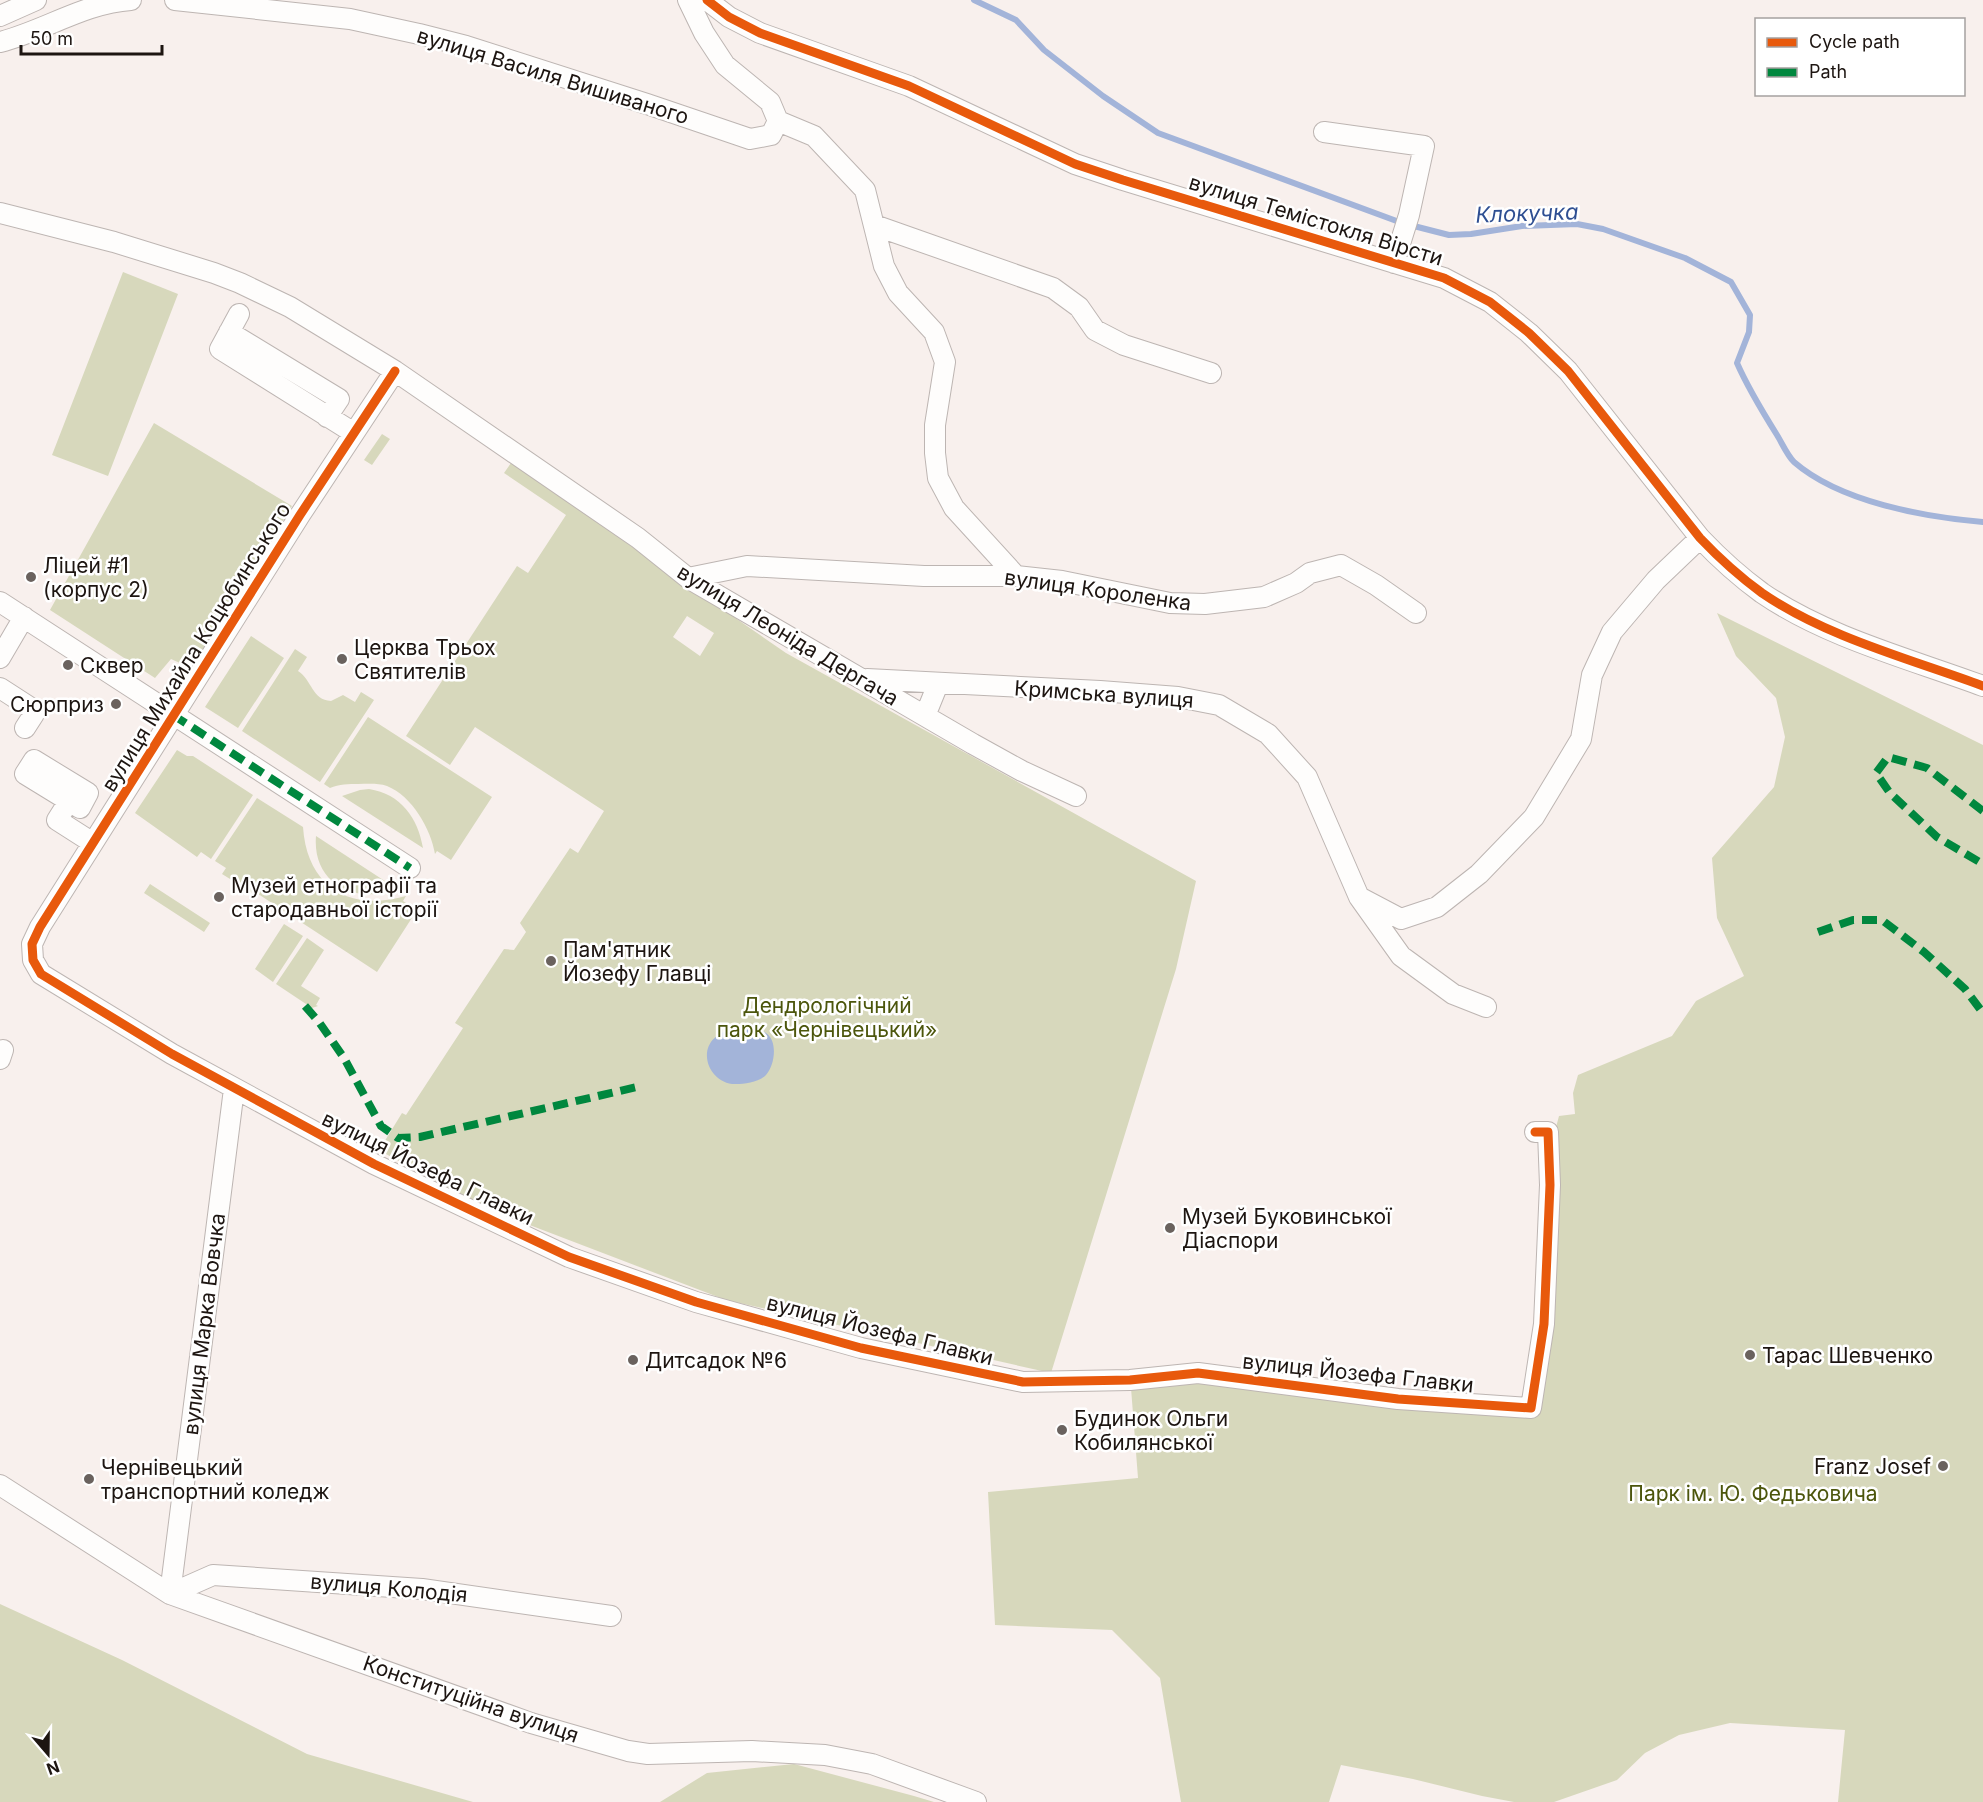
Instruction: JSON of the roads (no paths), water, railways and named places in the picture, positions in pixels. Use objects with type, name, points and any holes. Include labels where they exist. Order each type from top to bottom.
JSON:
[{"type":"street","points":[[0,16],[36,0]]},
{"type":"street","points":[[0,42],[65,17],[118,1],[131,0]]},
{"type":"street","name":"вулиця Василя Вишиваного","points":[[175,0],[350,19],[419,34],[466,46],[750,139],[771,135],[778,121]]},
{"type":"street","points":[[688,0],[704,33],[725,65],[770,102],[778,121],[814,136],[865,190],[884,266],[898,293],[934,332],[945,362],[935,425],[938,478],[954,508],[1016,576]]},
{"type":"street","name":"вулиця Темістокля Вірсти","points":[[707,0],[729,17],[760,33],[909,86],[1075,164],[1444,278],[1481,297],[1529,333],[1568,371],[1700,538],[1763,593],[1805,617],[1844,635],[1983,686]]},
{"type":"street","points":[[1324,132],[1425,146],[1409,215],[1394,263]]},
{"type":"street","name":"вулиця Леоніда Дергача","points":[[0,213],[114,242],[240,283],[317,322],[395,371],[638,538],[688,578],[1022,771],[1076,796]]},
{"type":"street","points":[[874,225],[1053,288],[1079,307],[1095,330],[1124,345],[1211,373]]},
{"type":"street","points":[[239,314],[229,332],[339,399],[327,417],[354,433]]},
{"type":"street","name":"вулиця Михайла Коцюбинського","points":[[32,944],[40,927],[173,715],[395,371]]},
{"type":"street","points":[[1359,897],[1401,919],[1437,907],[1479,874],[1534,817],[1581,740],[1592,675],[1612,632],[1656,580],[1700,538]]},
{"type":"street","name":"вулиця Короленка","points":[[688,578],[747,567],[924,576],[1016,576],[1062,580],[1170,603],[1205,604],[1264,597],[1296,583],[1311,573],[1341,565],[1376,585],[1416,614]]},
{"type":"street","points":[[0,602],[410,868]]},
{"type":"street","points":[[0,658],[24,617]]},
{"type":"street","name":"Кримська вулиця","points":[[860,679],[1178,697],[1219,705],[1268,734],[1307,777],[1359,897],[1401,956],[1454,994],[1486,1007]]},
{"type":"street","points":[[926,716],[938,684]]},
{"type":"street","points":[[0,688],[34,710],[25,728]]},
{"type":"street","points":[[69,801],[57,820],[93,843]]},
{"type":"street","name":"вулиця Йозефа Главки","points":[[32,944],[33,960],[41,974],[122,1025],[234,1089],[374,1164],[569,1257],[696,1302],[861,1348],[1023,1382],[1130,1380],[1198,1373],[1398,1399],[1531,1408],[1544,1324],[1550,1185],[1548,1132],[1535,1132]]},
{"type":"street","name":"вулиця Марка Вовчка","points":[[170,1594],[234,1089]]},
{"type":"street","name":"Конституційна вулиця","points":[[0,1485],[170,1594],[531,1723],[628,1751],[648,1754],[752,1751],[825,1755],[872,1764],[976,1802]]},
{"type":"street","name":"вулиця Колодія","points":[[170,1594],[213,1575],[422,1589],[611,1616]]},
{"type":"water","points":[[739,1028],[753,1028],[766,1033],[774,1047],[773,1059],[766,1075],[744,1084],[725,1082],[716,1077],[707,1059],[708,1049],[713,1039],[723,1032]]},
{"type":"waterway","name":"Клокучка","points":[[974,0],[1016,20],[1044,50],[1103,96],[1158,133],[1402,223],[1449,235],[1522,226],[1577,224],[1603,229],[1685,258],[1731,282],[1750,315],[1749,332],[1737,363],[1794,462],[1813,476],[1858,497],[1909,511],[1983,522]]},
{"type":"place","name":"Ліцей #1 (корпус 2)","points":[[31,577]]},
{"type":"place","name":"Церква Трьох Святителів","points":[[342,659]]},
{"type":"place","name":"Сквер","points":[[68,665]]},
{"type":"place","name":"Сюрприз","points":[[116,704]]},
{"type":"place","name":"Музей етнографії та стародавньої історії","points":[[219,897]]},
{"type":"place","name":"Пам'ятник Йозефу Главці","points":[[551,961]]},
{"type":"place","name":"Музей Буковинської Діаспори","points":[[1170,1228]]},
{"type":"place","name":"Тарас Шевченко","points":[[1750,1355]]},
{"type":"place","name":"Дитсадок №6","points":[[633,1360]]},
{"type":"place","name":"Будинок Ольги Кобилянської","points":[[1062,1430]]},
{"type":"place","name":"Franz Josef","points":[[1943,1466]]},
{"type":"place","name":"Чернівецький транспортний коледж","points":[[89,1479]]},
{"type":"park label","name":"Дендрологічний парк «Чернівецький»","points":[[827,1017]]},
{"type":"park label","name":"Парк ім. Ю. Федьковича","points":[[1753,1493]]}]
